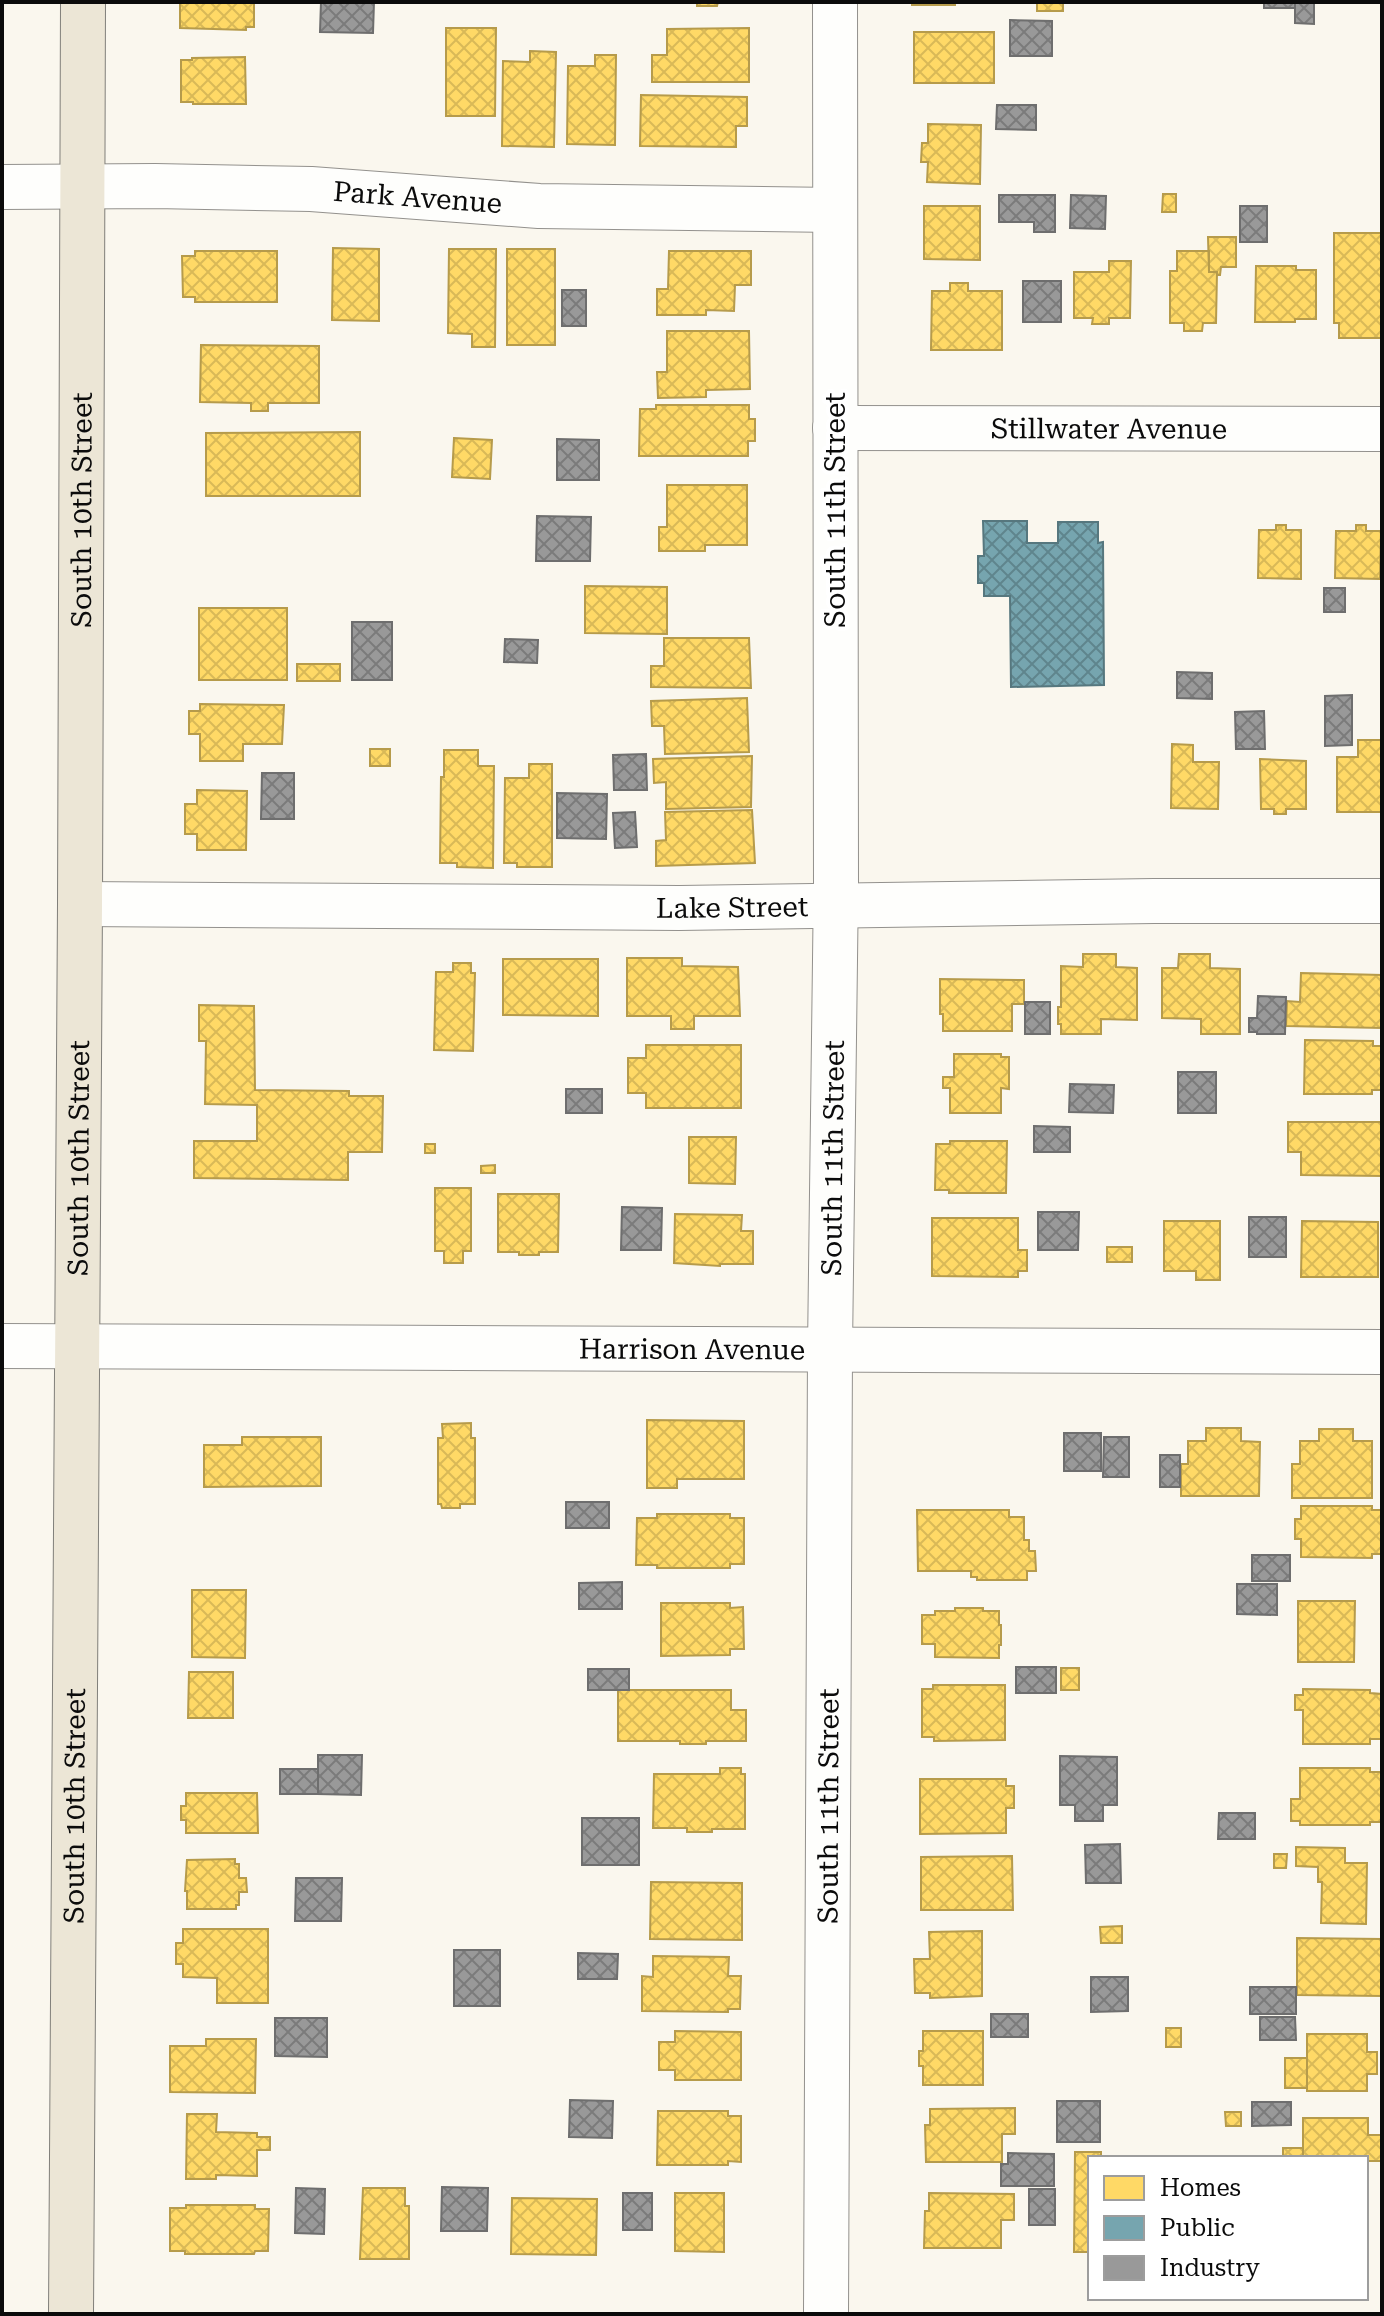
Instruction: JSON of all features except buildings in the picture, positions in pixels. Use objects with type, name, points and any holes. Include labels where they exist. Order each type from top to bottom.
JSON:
[{"type":"main road","name":"South 10th Street","points":[[71,2314],[83,2]]},
{"type":"street","name":"South 11th Street","points":[[826,2314],[835,905],[835,2]]},
{"type":"street","name":"Park Avenue","points":[[2,187],[311,189],[539,206],[835,210]]},
{"type":"street","name":"Stillwater Avenue","points":[[835,428],[1382,429]]},
{"type":"street","name":"Lake Street","points":[[80,904],[634,908],[1382,901]]},
{"type":"street","name":"Harrison Avenue","points":[[2,1346],[1382,1352]]}]
